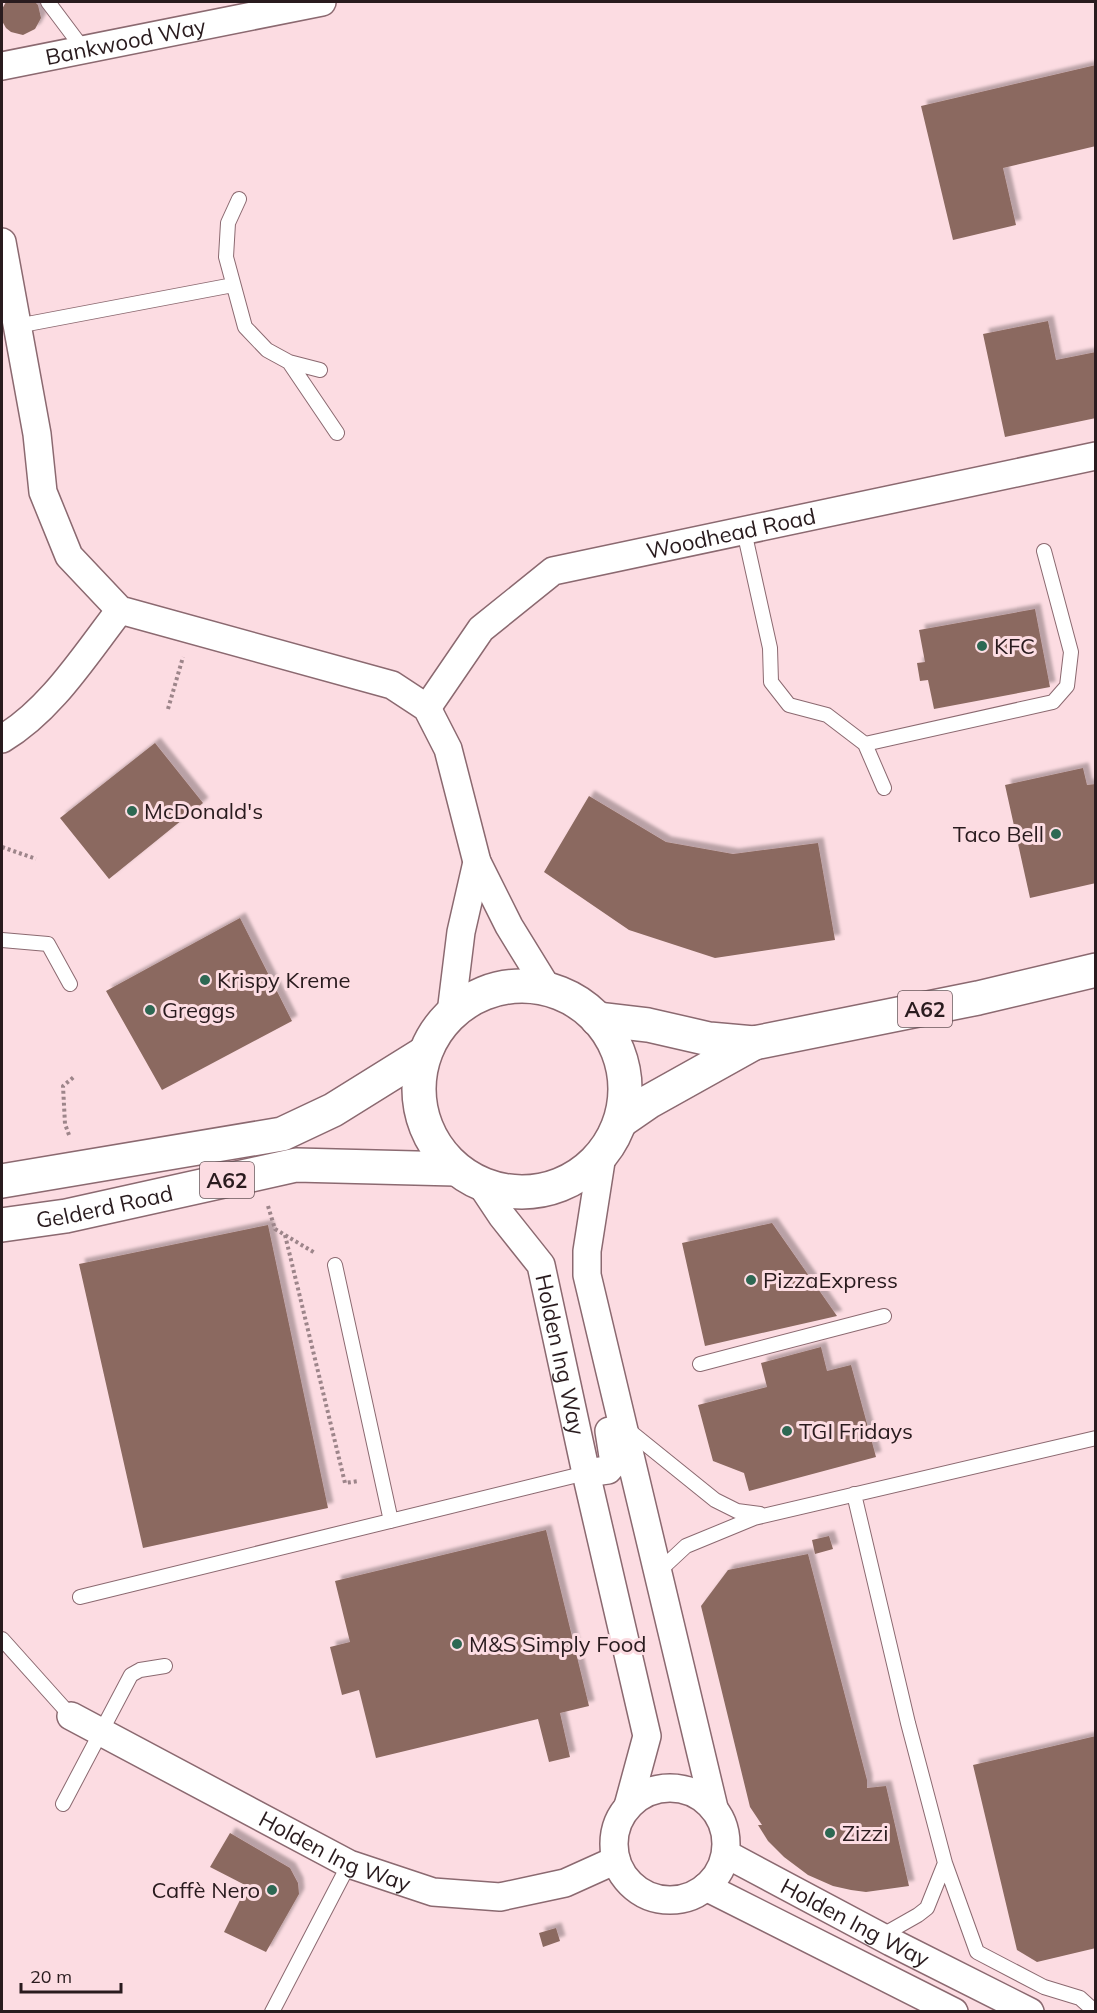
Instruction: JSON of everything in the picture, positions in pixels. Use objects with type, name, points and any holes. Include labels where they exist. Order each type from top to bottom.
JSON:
[{"type":"main road","name":"Gelderd Road","points":[[597,1019],[648,1025],[709,1040],[754,1043],[978,998],[1095,970]]},
{"type":"main road","name":"Gelderd Road","points":[[2,1181],[282,1134],[333,1110],[423,1054],[444,1020],[451,1013],[468,1001],[491,990],[513,986],[537,987],[567,996],[597,1019],[611,1036],[623,1066],[626,1093],[621,1121],[602,1155],[578,1177],[548,1190],[514,1193],[467,1176],[296,1165],[66,1216],[2,1225]]},
{"type":"main road","name":"Gelderd Road","points":[[621,1121],[650,1101],[754,1043]]},
{"type":"main road","name":"Gelderd Road","points":[[423,1054],[419,1107],[427,1133],[467,1176]]},
{"type":"street","name":"Bankwood Way","points":[[2,66],[321,2]]},
{"type":"street","points":[[2,242],[37,434],[43,492],[69,556],[120,610],[392,685],[427,708],[448,749],[477,862],[509,926],[549,991]]},
{"type":"street","name":"Woodhead Road","points":[[427,708],[481,629],[553,571],[1095,456]]},
{"type":"street","points":[[2,739],[20,728],[60,686],[120,610]]},
{"type":"street","points":[[451,1013],[461,932],[477,862]]},
{"type":"street","name":"Holden Ing Way","points":[[602,1155],[587,1251],[587,1275],[714,1808],[722,1822],[726,1838],[726,1854],[1030,2012]]},
{"type":"street","name":"Holden Ing Way","points":[[71,1716],[349,1864],[433,1892],[500,1897],[564,1883],[616,1860],[614,1841],[618,1822],[628,1806],[647,1736],[541,1265],[467,1176]]},
{"type":"street","name":"Holden Ing Way","points":[[586,1473],[608,1470],[614,1463],[607,1419],[616,1395]]},
{"type":"street","points":[[628,1806],[643,1794],[662,1788],[681,1788],[699,1795],[714,1808]]},
{"type":"street","points":[[616,1860],[624,1876],[637,1889],[654,1898],[672,1900],[690,1896],[706,1887],[719,1872],[726,1854]]},
{"type":"street","name":"Holden Ing Way","points":[[706,1887],[954,2012]]},
{"type":"street","name":"Holden Ing Way","points":[[984,1989],[1007,2012]]},
{"type":"lane","points":[[48,2],[84,50]]},
{"type":"lane","points":[[239,200],[228,223],[226,257],[245,327],[267,350],[289,362],[320,370]]},
{"type":"lane","points":[[17,326],[233,285]]},
{"type":"lane","points":[[289,362],[337,433]]},
{"type":"lane","points":[[744,531],[770,648],[771,682],[789,705],[827,715],[865,744],[884,788]]},
{"type":"lane","points":[[865,744],[1053,702],[1067,686],[1071,652],[1044,551]]},
{"type":"lane","points":[[2,940],[48,944],[70,984]]},
{"type":"lane","points":[[334,1264],[391,1521]]},
{"type":"lane","points":[[700,1364],[884,1316]]},
{"type":"lane","points":[[623,1426],[715,1500],[760,1517]]},
{"type":"lane","points":[[658,1572],[686,1546],[728,1527],[760,1517],[1095,1438]]},
{"type":"lane","points":[[80,1597],[586,1473]]},
{"type":"lane","points":[[854,1494],[908,1724],[945,1863],[977,1952],[1044,1987],[1080,1998],[1091,2008],[1092,2012]]},
{"type":"lane","points":[[2,1640],[71,1716]]},
{"type":"lane","points":[[63,1804],[131,1675],[140,1670],[165,1666]]},
{"type":"lane","points":[[880,1936],[927,1908],[945,1863]]},
{"type":"lane","points":[[272,2012],[349,1864]]},
{"type":"path","points":[[168,709],[191,630]]},
{"type":"path","points":[[2,847],[36,859]]},
{"type":"path","points":[[75,1076],[63,1086],[65,1124],[80,1168]]},
{"type":"path","points":[[275,1229],[334,1264]]},
{"type":"path","points":[[285,1235],[345,1483],[382,1479]]},
{"type":"building","points":[[6,2],[35,2],[41,18],[35,29],[23,35],[6,28],[2,21],[2,9]]},
{"type":"building","points":[[1096,65],[1096,146],[1003,168],[1016,225],[953,240],[921,106]]},
{"type":"building","points":[[1048,321],[1056,360],[1096,352],[1096,418],[1005,437],[983,334]]},
{"type":"building","name":"KFC","points":[[1035,609],[1050,687],[934,709],[928,680],[920,681],[917,663],[925,662],[919,630]]},
{"type":"building","name":"McDonald's","points":[[155,743],[203,803],[109,879],[60,818]]},
{"type":"building","name":"Taco Bell","points":[[1083,768],[1087,785],[1096,784],[1096,883],[1030,898],[1005,785]]},
{"type":"building","points":[[589,796],[666,842],[733,854],[818,843],[835,940],[715,958],[629,930],[544,872]]},
{"type":"building","points":[[240,918],[292,1021],[162,1090],[106,991]]},
{"type":"building","name":"PizzaExpress","points":[[772,1223],[837,1316],[705,1346],[682,1243]]},
{"type":"building","points":[[268,1225],[328,1508],[143,1548],[79,1264]]},
{"type":"building","name":"TGI Fridays","points":[[821,1347],[827,1371],[851,1365],[876,1457],[749,1491],[744,1473],[713,1461],[698,1405],[767,1387],[761,1363]]},
{"type":"building","name":"M&S Simply Food","points":[[546,1530],[589,1706],[560,1713],[570,1757],[549,1762],[538,1719],[376,1758],[359,1690],[342,1695],[330,1647],[350,1642],[335,1581]]},
{"type":"building","points":[[829,1536],[833,1549],[815,1554],[812,1540]]},
{"type":"building","points":[[808,1554],[867,1780],[867,1788],[886,1786],[909,1886],[866,1892],[833,1886],[808,1875],[784,1857],[768,1841],[758,1825],[762,1825],[750,1807],[701,1606],[728,1570]]},
{"type":"building","points":[[1096,1736],[1096,1948],[1037,1962],[1017,1950],[973,1765]]},
{"type":"building","name":"Caffè Nero","points":[[230,1833],[290,1868],[298,1883],[299,1894],[266,1952],[224,1932],[247,1886],[210,1867]]},
{"type":"building","points":[[556,1928],[560,1941],[543,1947],[539,1933]]},
{"type":"place","name":"KFC","points":[[982,646]]},
{"type":"place","name":"McDonald's","points":[[132,811]]},
{"type":"place","name":"Taco Bell","points":[[1056,834]]},
{"type":"place","name":"Krispy Kreme","points":[[205,980]]},
{"type":"place","name":"Greggs","points":[[150,1010]]},
{"type":"place","name":"PizzaExpress","points":[[751,1280]]},
{"type":"place","name":"TGI Fridays","points":[[787,1431]]},
{"type":"place","name":"M&S Simply Food","points":[[457,1644]]},
{"type":"place","name":"Zizzi","points":[[830,1833]]},
{"type":"place","name":"Caffè Nero","points":[[272,1890]]}]
